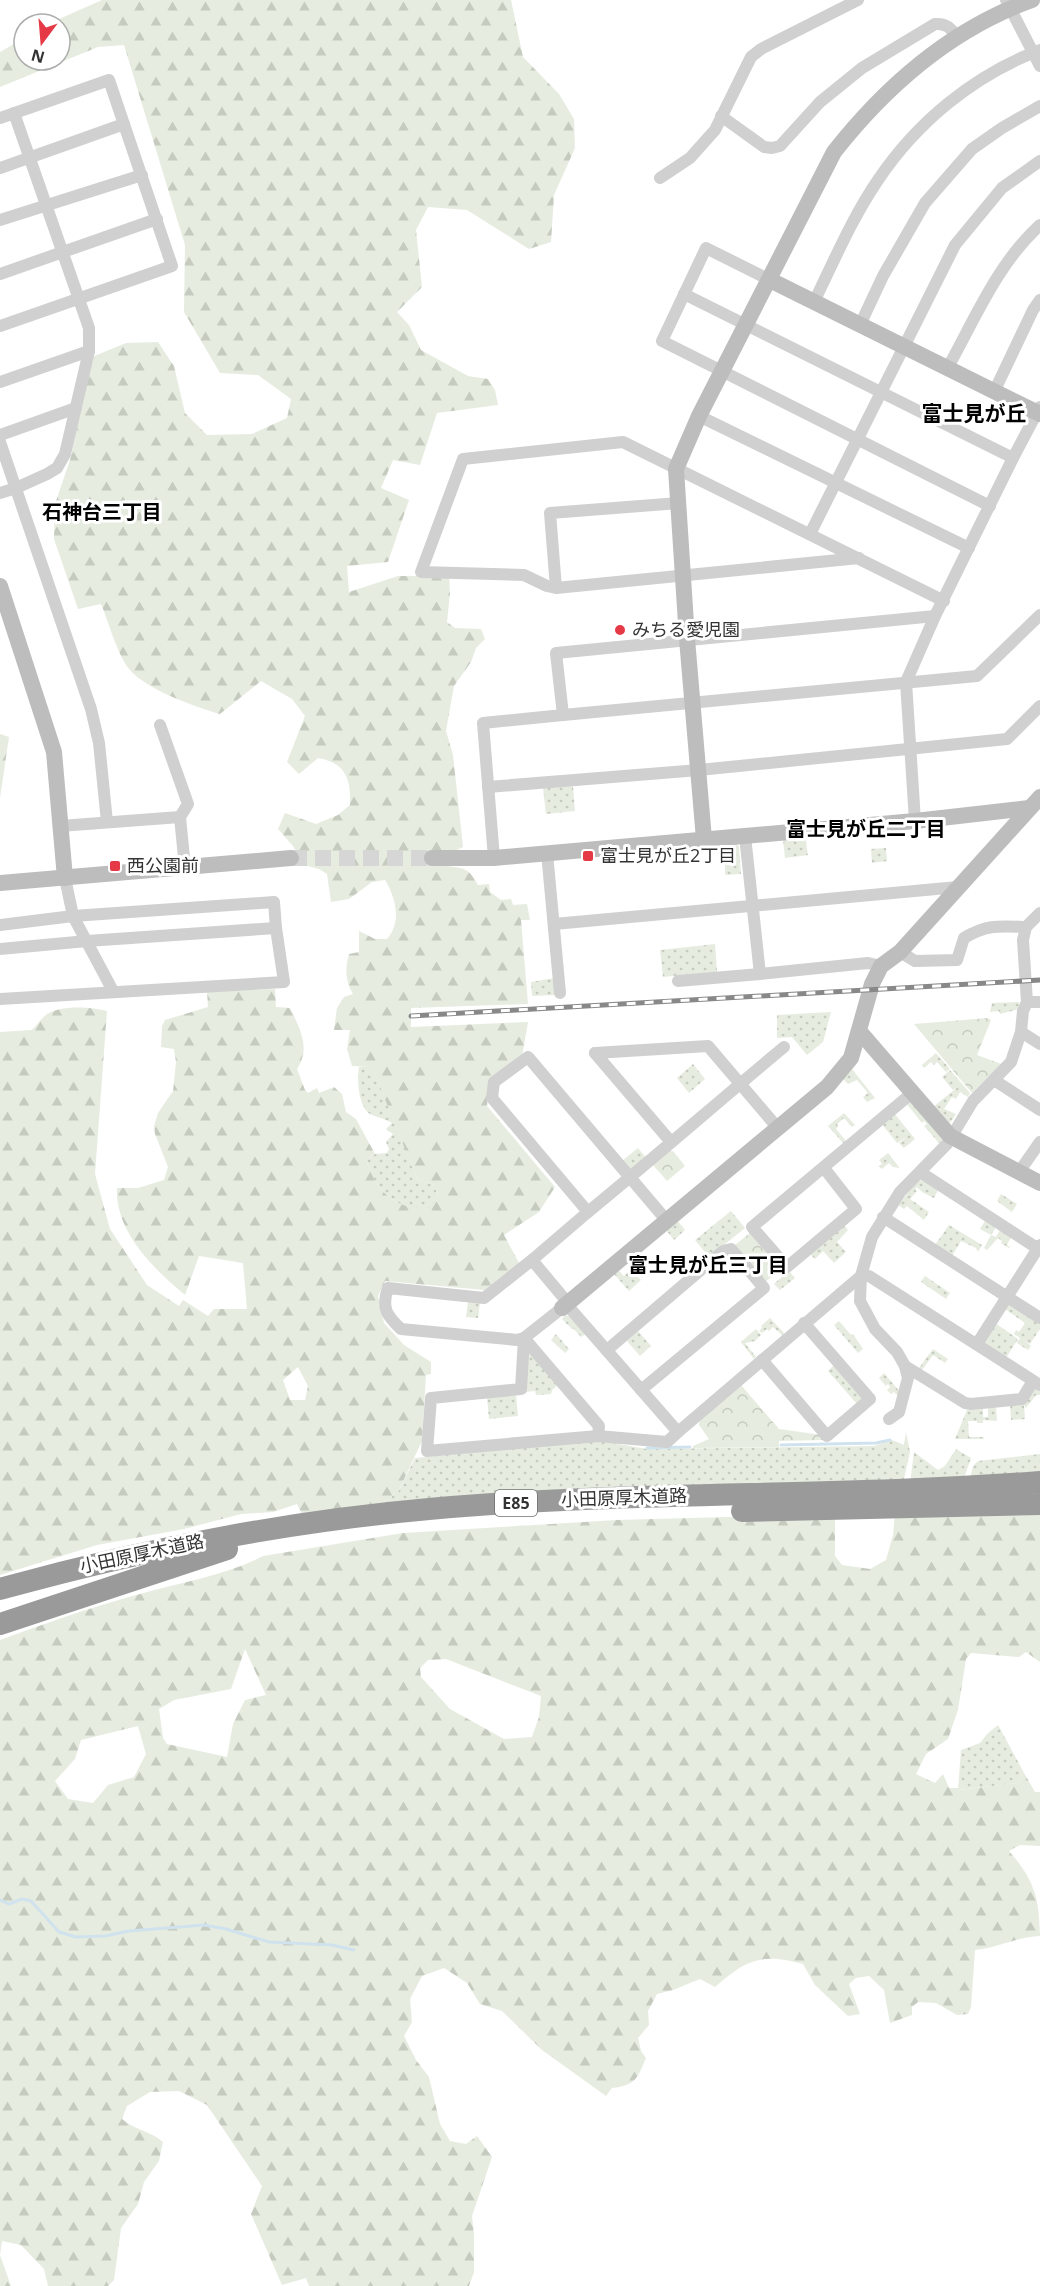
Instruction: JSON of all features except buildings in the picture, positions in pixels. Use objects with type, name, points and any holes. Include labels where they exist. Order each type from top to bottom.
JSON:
[{"type":"highway","name":"小田原厚木道路","points":[[0,1589],[78,1567],[191,1543],[290,1527],[429,1509],[581,1499],[946,1490],[1040,1482]]},
{"type":"highway","name":"小田原厚木道路","points":[[0,1604],[101,1576],[227,1549],[378,1528],[565,1515],[1040,1504]]},
{"type":"highway","points":[[0,1624],[227,1549]]},
{"type":"street","points":[[660,178],[690,158],[715,130],[751,57],[761,49],[857,0]]},
{"type":"street","points":[[704,839],[687,639],[676,469],[699,416],[834,152],[861,118],[905,74],[957,36],[1008,4],[1032,0]]},
{"type":"street","points":[[1008,4],[1037,51],[1040,66]]},
{"type":"street","points":[[722,116],[764,147],[780,146],[820,102],[862,68],[935,24],[950,27],[957,36]]},
{"type":"street","points":[[814,302],[856,216],[878,179],[923,126],[953,99],[987,75],[1037,51]]},
{"type":"street","points":[[0,118],[109,80],[172,266],[0,326]]},
{"type":"street","points":[[860,325],[883,276],[925,203],[972,149],[1040,106]]},
{"type":"street","points":[[0,493],[16,488],[57,468],[65,454],[89,351],[88,328],[79,299],[14,113]]},
{"type":"street","points":[[0,168],[124,124]]},
{"type":"street","points":[[810,534],[955,245],[1002,188],[1040,161]]},
{"type":"street","points":[[0,220],[142,175]]},
{"type":"street","points":[[0,274],[157,219]]},
{"type":"street","points":[[947,369],[1002,267],[1040,225]]},
{"type":"street","points":[[915,821],[906,682],[935,616],[944,601],[969,548],[990,506],[1013,458],[1039,411],[947,369],[706,248],[662,341],[990,506]]},
{"type":"street","points":[[684,294],[1013,458]]},
{"type":"street","points":[[994,392],[1040,300]]},
{"type":"street","points":[[0,382],[89,351]]},
{"type":"street","points":[[0,435],[76,408]]},
{"type":"street","points":[[699,416],[969,548]]},
{"type":"street","points":[[0,442],[91,709],[99,743],[107,822]]},
{"type":"street","points":[[860,558],[556,588],[524,576],[421,572],[464,459],[622,442],[860,558],[944,601]]},
{"type":"street","points":[[556,588],[550,513],[679,503]]},
{"type":"street","points":[[0,586],[54,752],[65,878],[73,916],[113,991]]},
{"type":"street","points":[[494,858],[483,723],[977,676],[1040,615]]},
{"type":"street","points":[[563,715],[556,653],[935,616]]},
{"type":"street","points":[[488,786],[699,770],[1007,739],[1040,706]]},
{"type":"street","points":[[160,725],[188,804],[180,817],[185,868]]},
{"type":"street","points":[[432,858],[494,858],[915,821],[1035,803]]},
{"type":"street","points":[[784,1047],[484,1298],[388,1288],[384,1300],[388,1318],[401,1329],[517,1340],[524,1338],[566,1306],[841,1072],[851,1058],[872,984],[881,966],[900,952],[1035,803]]},
{"type":"street","points":[[60,826],[180,817]]},
{"type":"street","points":[[745,836],[760,974]]},
{"type":"street","points":[[547,853],[560,993]]},
{"type":"street","points":[[0,883],[291,858]]},
{"type":"street","points":[[554,924],[958,887]]},
{"type":"street","points":[[0,925],[73,916],[274,902],[284,982],[0,999]]},
{"type":"street","points":[[889,1419],[899,1412],[908,1378],[905,1366],[897,1352],[875,1329],[860,1301],[861,1276],[872,1237],[900,1192],[947,1144],[973,1101],[1013,1059],[1021,1032],[1023,1011],[1034,1002],[1023,940],[1026,927],[1040,913]]},
{"type":"street","points":[[900,952],[915,961],[957,960],[964,938],[978,930],[991,926],[1026,927]]},
{"type":"street","points":[[0,949],[276,928]]},
{"type":"street","points":[[678,981],[868,963],[881,966]]},
{"type":"street","points":[[860,1032],[950,1136],[1040,1183]]},
{"type":"street","points":[[1021,1032],[1040,1044]]},
{"type":"street","points":[[671,1142],[596,1053],[708,1046],[777,1127]]},
{"type":"street","points":[[588,1212],[492,1098],[494,1082],[528,1057],[667,1221]]},
{"type":"street","points":[[994,1080],[1040,1110]]},
{"type":"street","points":[[824,1168],[856,1209],[787,1267],[753,1227],[912,1093]]},
{"type":"street","points":[[1019,1172],[1040,1142]]},
{"type":"street","points":[[920,1172],[1039,1248],[977,1344]]},
{"type":"street","points":[[883,1217],[1040,1318]]},
{"type":"street","points":[[607,1350],[723,1251],[731,1249],[764,1288],[641,1390]]},
{"type":"street","points":[[532,1260],[566,1306],[678,1432]]},
{"type":"street","points":[[524,1338],[521,1389],[430,1398],[427,1451],[598,1436],[667,1442],[861,1276],[869,1276],[1037,1383],[1022,1399],[971,1404],[965,1403],[905,1366]]},
{"type":"street","points":[[762,1360],[827,1436],[861,1407],[870,1399],[804,1323]]},
{"type":"street","points":[[524,1338],[599,1426],[598,1436]]},
{"type":"green space","points":[[102,0],[511,0],[523,57],[559,94],[574,119],[575,148],[554,195],[551,242],[529,249],[467,210],[428,207],[416,230],[422,287],[397,312],[409,325],[421,350],[468,376],[488,379],[495,390],[498,405],[437,413],[420,465],[393,460],[381,488],[409,500],[388,562],[347,566],[349,592],[398,576],[449,576],[447,622],[455,628],[481,629],[485,639],[476,648],[471,662],[454,686],[446,731],[453,755],[463,847],[455,851],[446,866],[465,870],[472,875],[478,885],[489,884],[490,892],[501,900],[511,899],[513,905],[527,904],[530,920],[521,920],[528,1004],[411,1008],[411,1027],[528,1022],[522,1057],[490,1078],[487,1106],[555,1187],[539,1212],[504,1235],[519,1263],[484,1290],[385,1281],[378,1296],[384,1323],[404,1345],[431,1362],[431,1374],[426,1375],[422,1441],[398,1492],[379,1505],[302,1514],[297,1504],[273,1512],[241,1514],[184,1529],[97,1545],[0,1575],[0,1032],[32,1030],[42,1018],[55,1010],[86,1008],[107,1011],[95,1174],[110,1229],[147,1285],[179,1306],[183,1300],[208,1316],[214,1309],[247,1309],[243,1263],[199,1256],[185,1295],[149,1261],[129,1234],[122,1220],[117,1188],[138,1188],[164,1180],[168,1167],[154,1126],[158,1113],[173,1091],[176,1062],[174,1049],[161,1047],[162,1026],[165,1020],[208,1007],[207,991],[275,989],[276,1007],[290,1008],[300,1031],[304,1046],[297,1069],[305,1090],[308,1093],[317,1088],[319,1093],[334,1087],[342,1094],[346,1112],[356,1119],[375,1154],[366,1159],[375,1181],[382,1190],[399,1203],[420,1208],[432,1207],[438,1195],[434,1185],[417,1179],[372,1067],[352,1066],[347,1049],[350,1030],[334,1030],[337,1008],[344,997],[353,994],[347,979],[347,965],[349,954],[359,952],[359,931],[375,939],[387,939],[395,925],[396,910],[389,887],[385,880],[372,882],[349,899],[331,902],[327,874],[304,865],[293,846],[278,829],[285,813],[316,824],[338,815],[350,805],[348,780],[345,774],[335,764],[318,758],[299,774],[287,762],[305,716],[292,699],[261,681],[220,714],[155,689],[133,673],[119,651],[101,604],[78,609],[54,539],[55,504],[70,460],[92,357],[126,343],[158,342],[174,366],[185,413],[207,435],[252,434],[287,418],[291,399],[258,375],[220,373],[184,312],[185,245],[124,45],[98,47],[72,58],[72,13]],"holes":[[[298,1367],[308,1386],[305,1400],[290,1400],[283,1380]]]},
{"type":"green space","points":[[12,45],[12,72],[37,72],[0,87],[0,52]]},
{"type":"green space","points":[[0,734],[9,737],[0,798]]},
{"type":"green space","points":[[573,786],[575,811],[546,814],[543,788]]},
{"type":"green space","points":[[805,836],[808,855],[785,858],[783,839]]},
{"type":"green space","points":[[737,844],[741,874],[725,875],[728,845]]},
{"type":"green space","points":[[886,848],[887,861],[872,863],[871,849]]},
{"type":"green space","points":[[715,944],[717,972],[663,977],[660,950]]},
{"type":"green space","points":[[555,978],[556,995],[532,996],[531,982]]},
{"type":"green space","points":[[1019,1002],[1019,1009],[1000,1014],[999,1011],[990,1012],[992,1003]]},
{"type":"green space","points":[[831,1012],[823,1042],[807,1055],[792,1037],[777,1038],[777,1015]]},
{"type":"green space","points":[[988,1018],[991,1020],[977,1055],[1001,1064],[972,1093],[914,1024]]},
{"type":"green space","points":[[936,1053],[950,1069],[946,1072],[937,1062],[934,1065],[931,1062],[924,1068],[922,1065]]},
{"type":"green space","points":[[693,1064],[705,1079],[689,1093],[677,1078]]},
{"type":"green space","points":[[372,1066],[417,1179],[434,1185],[438,1195],[432,1208],[420,1209],[399,1203],[382,1190],[370,1170],[366,1159],[375,1154],[387,1153],[389,1149],[386,1142],[393,1134],[386,1129],[392,1123],[370,1114],[361,1099],[358,1085],[359,1067]]},
{"type":"green space","points":[[852,1069],[875,1098],[867,1102],[863,1097],[868,1093],[857,1080],[848,1084],[843,1079]]},
{"type":"green space","points":[[950,1070],[970,1093],[968,1097],[960,1092],[956,1099],[952,1097],[944,1109],[956,1114],[949,1124],[933,1107],[959,1086],[953,1090],[942,1077]]},
{"type":"green space","points":[[913,1101],[942,1136],[943,1140],[939,1143],[924,1126],[927,1124],[924,1121],[922,1123],[906,1103]]},
{"type":"green space","points":[[844,1113],[855,1125],[852,1127],[844,1118],[837,1124],[836,1129],[847,1142],[844,1144],[828,1126]]},
{"type":"green space","points":[[894,1113],[915,1139],[904,1148],[899,1143],[907,1137],[897,1143],[881,1123]]},
{"type":"green space","points":[[638,1148],[647,1159],[630,1172],[622,1161]]},
{"type":"green space","points":[[668,1151],[673,1151],[685,1166],[667,1181],[653,1165]]},
{"type":"green space","points":[[888,1153],[899,1168],[889,1163],[882,1169],[879,1166],[882,1164],[879,1160]]},
{"type":"green space","points":[[923,1180],[938,1190],[934,1198],[917,1187],[915,1190],[917,1191],[910,1199],[929,1212],[924,1220],[907,1206],[904,1209],[898,1205],[917,1181]]},
{"type":"green space","points":[[1001,1194],[1017,1204],[1012,1212],[997,1201]]},
{"type":"green space","points":[[731,1211],[745,1228],[709,1257],[695,1240]]},
{"type":"green space","points":[[677,1220],[685,1230],[674,1240],[666,1230]]},
{"type":"green space","points":[[985,1221],[996,1227],[991,1235],[980,1229]]},
{"type":"green space","points":[[844,1225],[848,1230],[837,1242],[846,1252],[834,1263],[823,1251],[815,1259],[810,1254]]},
{"type":"green space","points":[[949,1225],[982,1245],[978,1252],[976,1248],[961,1241],[952,1256],[935,1245]]},
{"type":"green space","points":[[1000,1230],[1011,1237],[1007,1245],[1010,1247],[1001,1243],[1002,1241],[998,1238],[987,1250],[984,1248],[991,1235],[996,1237]]},
{"type":"green space","points":[[751,1232],[782,1269],[765,1282],[735,1245]]},
{"type":"green space","points":[[631,1269],[641,1280],[629,1291],[614,1274],[618,1270],[624,1276]]},
{"type":"green space","points":[[789,1271],[795,1278],[780,1290],[774,1284]]},
{"type":"green space","points":[[925,1276],[950,1293],[946,1299],[921,1282]]},
{"type":"green space","points":[[468,1302],[480,1303],[478,1318],[466,1317]]},
{"type":"green space","points":[[1012,1304],[1040,1322],[1040,1329],[1030,1344],[1024,1340],[1031,1346],[1028,1350],[1017,1343],[1020,1338],[1014,1334],[1016,1330],[1019,1332],[1025,1323],[1005,1309],[1007,1305]]},
{"type":"green space","points":[[565,1315],[571,1317],[586,1334],[581,1337],[572,1329],[562,1319]]},
{"type":"green space","points":[[770,1318],[784,1333],[782,1335],[773,1327],[762,1333],[759,1331]]},
{"type":"green space","points":[[839,1321],[851,1335],[853,1334],[863,1349],[858,1353],[834,1325]]},
{"type":"green space","points":[[995,1323],[1018,1339],[1006,1358],[984,1341]]},
{"type":"green space","points":[[756,1329],[761,1335],[755,1341],[745,1343],[756,1357],[754,1359],[741,1342]]},
{"type":"green space","points":[[638,1331],[651,1346],[640,1356],[627,1341]]},
{"type":"green space","points":[[556,1334],[569,1349],[565,1353],[551,1340]]},
{"type":"green space","points":[[527,1348],[558,1385],[551,1394],[536,1395],[535,1391],[525,1392]]},
{"type":"green space","points":[[933,1349],[948,1359],[945,1363],[933,1355],[922,1370],[919,1368]]},
{"type":"green space","points":[[834,1365],[862,1396],[862,1401],[857,1404],[828,1371]]},
{"type":"green space","points":[[884,1373],[900,1392],[899,1397],[894,1392],[891,1394],[887,1390],[890,1387],[888,1384],[886,1386],[879,1378]]},
{"type":"green space","points":[[741,1385],[779,1429],[822,1435],[824,1440],[779,1441],[779,1447],[693,1448],[709,1439],[699,1425],[700,1419]]},
{"type":"green space","points":[[1037,1388],[1040,1390],[1040,1395],[1036,1395],[1026,1408],[1024,1405],[1025,1419],[1011,1420],[1010,1404]]},
{"type":"green space","points":[[516,1395],[518,1416],[489,1419],[487,1397]]},
{"type":"green space","points":[[988,1407],[996,1407],[997,1421],[983,1420],[983,1423],[977,1423],[977,1421],[968,1421],[969,1437],[983,1437],[984,1439],[955,1439],[967,1410],[983,1409],[983,1417],[988,1417]]},
{"type":"green space","points":[[906,1432],[910,1452],[903,1483],[379,1505],[398,1492],[415,1458],[601,1441],[647,1449],[874,1446],[892,1440],[904,1445]]},
{"type":"green space","points":[[956,1449],[971,1458],[963,1481],[910,1483],[914,1452],[938,1470],[945,1466]]},
{"type":"green space","points":[[1040,1454],[1040,1473],[970,1478],[973,1466],[978,1461]]},
{"type":"green space","points":[[895,1513],[1040,1515],[1040,1662],[1026,1652],[1019,1657],[971,1653],[966,1659],[958,1710],[948,1739],[926,1754],[916,1774],[935,1783],[943,1774],[949,1788],[959,1790],[1019,1783],[1023,1771],[1035,1792],[1040,1792],[1040,1846],[1020,1845],[1009,1851],[1025,1871],[1034,1890],[1040,1936],[975,1950],[971,2007],[968,2014],[957,2015],[936,2003],[918,2002],[912,2007],[912,2015],[890,2023],[884,1990],[869,1976],[856,1978],[849,1984],[860,2014],[848,2016],[815,1985],[803,1964],[776,1959],[755,1961],[736,1970],[715,1987],[700,1979],[657,1994],[648,2011],[649,2025],[638,2038],[641,2051],[646,2058],[640,2071],[631,2083],[612,2088],[606,2096],[542,2050],[502,2011],[480,2004],[467,1983],[444,1968],[422,1976],[410,1999],[412,2022],[404,2036],[416,2060],[429,2077],[440,2124],[450,2141],[466,2144],[477,2136],[492,2157],[472,2216],[474,2272],[469,2286],[309,2286],[306,2278],[282,2285],[251,2214],[262,2186],[207,2105],[179,2091],[150,2092],[127,2106],[122,2119],[163,2142],[159,2161],[144,2182],[138,2204],[121,2228],[114,2280],[108,2286],[48,2286],[44,2269],[21,2245],[2,2241],[0,2255],[0,1640],[104,1604],[234,1569],[263,1556],[403,1533],[617,1520],[835,1514],[835,1556],[842,1565],[870,1569],[886,1560],[893,1535]],"holes":[[[245,1649],[266,1695],[245,1700],[233,1724],[227,1757],[167,1744],[163,1738],[159,1709],[174,1700],[231,1689]],[[446,1659],[541,1696],[539,1717],[532,1737],[504,1739],[450,1709],[421,1677],[420,1668],[428,1660]],[[138,1726],[146,1754],[134,1777],[108,1785],[93,1803],[68,1799],[55,1781],[75,1759],[81,1740]]]},
{"type":"green space","points":[[998,1725],[1023,1771],[1019,1783],[958,1790],[961,1750],[980,1743]]},
{"type":"green space","points":[[0,2255],[11,2286],[0,2286]]},
{"type":"waterway","points":[[781,1445],[876,1443],[890,1440]]},
{"type":"waterway","points":[[647,1448],[690,1447]]},
{"type":"waterway","points":[[0,1900],[9,1904],[22,1899],[31,1901],[59,1932],[76,1937],[204,1925],[269,1942],[332,1945],[354,1950]]},
{"type":"tunnel","points":[[291,858],[432,858]]},
{"type":"railway","points":[[411,1016],[1040,980]]},
{"type":"place","name":"みちる愛児園","points":[[620,630]]},
{"type":"place","name":"富士見が丘2丁目","points":[[588,856]]},
{"type":"place","name":"西公園前","points":[[115,866]]},
{"type":"district","name":"富士見が丘","points":[[974,414]]},
{"type":"district","name":"石神台三丁目","points":[[102,512]]},
{"type":"district","name":"富士見が丘二丁目","points":[[866,829]]},
{"type":"district","name":"富士見が丘三丁目","points":[[708,1265]]}]
